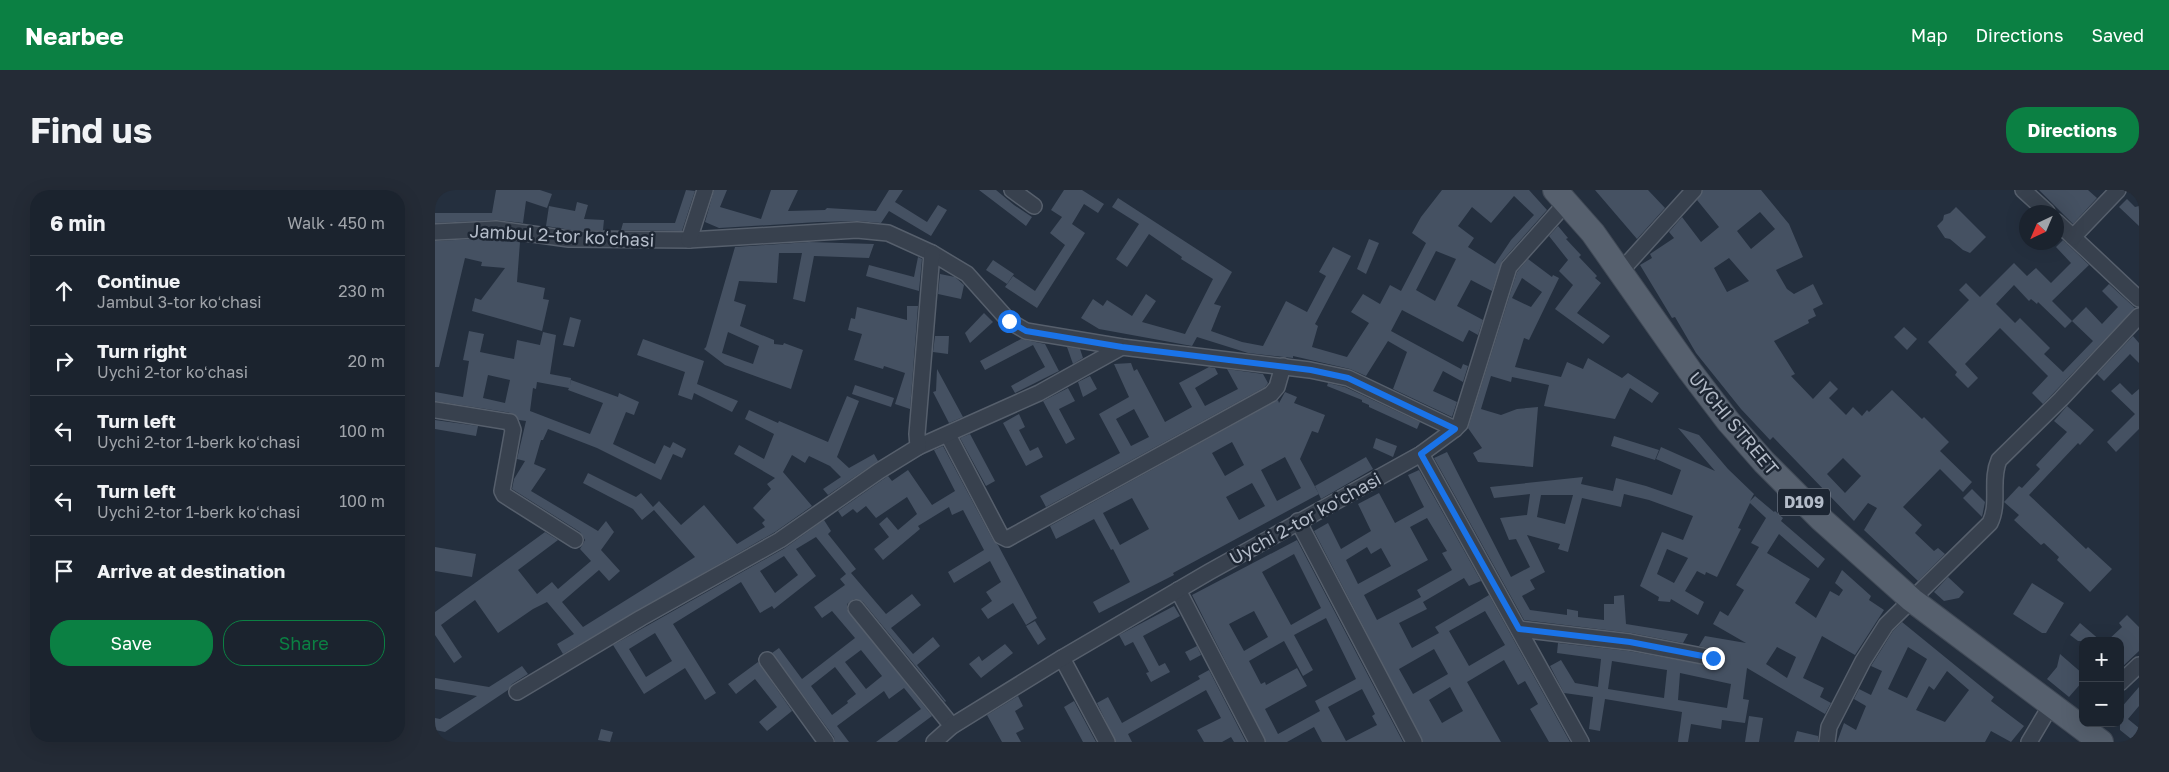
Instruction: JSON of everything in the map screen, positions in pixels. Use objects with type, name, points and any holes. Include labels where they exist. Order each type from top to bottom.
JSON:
[{"type":"main road","name":"UYCHI STREET","points":[[1561,196],[1593,233],[1712,399],[1764,462],[1821,519],[1912,600],[2051,705],[2079,722]]},
{"type":"main road","name":"UYCHI STREET","points":[[2084,727],[2101,742]]},
{"type":"street","points":[[689,240],[705,190]]},
{"type":"street","points":[[1012,190],[1034,206]]},
{"type":"street","points":[[1620,272],[1694,190]]},
{"type":"street","points":[[2023,190],[2039,205]]},
{"type":"street","points":[[2073,237],[2118,190]]},
{"type":"street","name":"Uychi 2-tor koʻchasi","points":[[934,742],[952,726],[1062,658],[1178,590],[1421,454],[1455,429],[1460,424],[1509,267],[1561,196]]},
{"type":"street","name":"Jambul 2-tor koʻchasi","points":[[435,232],[497,229],[569,239],[689,240],[857,230],[888,233],[932,253],[967,274],[1009,321],[1026,331],[1122,347],[1283,366],[1348,378],[1455,429]]},
{"type":"street","points":[[2064,229],[2139,299]]},
{"type":"street","points":[[918,447],[917,434],[932,253]]},
{"type":"street","points":[[1827,742],[1829,727],[1863,661],[1886,625],[1990,523],[1995,511],[1996,466],[2002,455],[2061,399],[2139,316]]},
{"type":"street","points":[[517,692],[641,618],[780,540],[879,471],[918,447],[1039,394],[1122,347]]},
{"type":"street","points":[[948,435],[1001,536],[1007,539],[1271,394],[1277,387],[1283,366]]},
{"type":"street","points":[[435,410],[510,422],[513,430],[502,491],[504,495],[575,540]]},
{"type":"street","points":[[1421,454],[1581,742]]},
{"type":"street","points":[[1299,522],[1413,742]]},
{"type":"street","points":[[1178,590],[1257,742]]},
{"type":"street","points":[[856,608],[952,726]]},
{"type":"street","points":[[1519,629],[1630,642],[1713,658]]},
{"type":"street","points":[[1062,658],[1107,742]]},
{"type":"street","points":[[767,660],[826,742]]},
{"type":"street","points":[[2122,682],[2139,665]]},
{"type":"street","points":[[2029,742],[2051,705]]},
{"type":"building","points":[[496,190],[540,190],[552,194],[547,208],[526,201],[523,223],[496,220],[435,223],[435,213],[492,213]]},
{"type":"building","points":[[686,190],[695,191],[682,231],[621,230],[623,223],[675,223]]},
{"type":"building","points":[[714,190],[727,190],[720,207],[761,219],[771,190],[798,190],[788,211],[825,210],[827,208],[876,211],[889,190],[903,190],[895,202],[927,222],[938,205],[947,210],[931,236],[889,211],[881,223],[858,221],[818,222],[719,228],[705,222]]},
{"type":"building","points":[[979,190],[996,190],[1032,217],[1026,226]]},
{"type":"building","points":[[1064,190],[1082,190],[1104,204],[1098,213],[1084,204],[1072,224],[1085,233],[1037,308],[1005,287],[1013,276],[1035,291],[1065,245],[1050,233],[1062,217],[1051,210]]},
{"type":"building","points":[[1442,190],[1529,190],[1547,210],[1502,261],[1492,291],[1471,280],[1457,306],[1483,320],[1478,335],[1469,330],[1463,342],[1402,310],[1391,331],[1461,369],[1463,364],[1468,366],[1463,382],[1443,371],[1433,391],[1457,402],[1452,417],[1393,389],[1407,352],[1388,341],[1366,376],[1350,369],[1293,356],[1293,358],[1248,353],[1197,337],[1192,346],[1099,329],[1081,318],[1093,299],[1103,306],[1107,300],[1132,316],[1146,294],[1156,301],[1142,322],[1185,334],[1213,279],[1181,259],[1182,257],[1149,234],[1127,267],[1116,259],[1139,224],[1112,207],[1118,198],[1232,272],[1214,304],[1221,306],[1211,331],[1242,342],[1263,346],[1286,301],[1307,312],[1326,276],[1319,272],[1333,247],[1351,256],[1315,324],[1318,326],[1312,347],[1347,357],[1369,323],[1351,312],[1363,294],[1380,304],[1390,285],[1401,291],[1426,243],[1412,233],[1421,217]],"holes":[[[1514,196],[1534,215],[1511,240],[1495,264],[1468,247],[1474,238],[1458,226],[1472,207],[1491,223]],[[1436,251],[1456,259],[1435,301],[1416,290]]]},
{"type":"building","points":[[1595,190],[1648,190],[1665,208],[1637,239]]},
{"type":"building","points":[[1703,190],[1761,190],[1789,224],[1803,257],[1776,270],[1787,289],[1794,294],[1813,284],[1823,304],[1813,309],[1816,316],[1808,320],[1809,323],[1774,341],[1795,374],[1791,376],[1813,399],[1830,381],[1838,389],[1829,398],[1846,415],[1853,407],[1862,416],[1867,410],[1869,412],[1892,390],[1922,419],[1924,417],[1949,442],[1940,451],[1972,482],[1963,492],[1940,469],[1903,507],[1922,525],[1915,533],[1934,551],[1938,548],[1945,554],[1918,581],[1864,530],[1877,508],[1868,503],[1854,521],[1773,437],[1770,440],[1741,409],[1696,353],[1675,317],[1672,318],[1640,265],[1652,258],[1650,254],[1674,238],[1669,232],[1682,217],[1701,242],[1719,227],[1697,200]],"holes":[[[1760,212],[1775,229],[1751,249],[1737,231]],[[1729,258],[1749,281],[1727,292],[1714,268]],[[1843,458],[1861,476],[1845,493],[1827,474]]]},
{"type":"building","points":[[2039,190],[2088,190],[2097,198],[2073,224],[2064,215],[2064,205],[2054,205]]},
{"type":"building","points":[[2127,199],[2135,207],[2139,206],[2139,226],[2119,207]]},
{"type":"building","points":[[577,202],[588,205],[584,219],[604,220],[603,230],[571,230],[546,226],[549,206],[575,211]]},
{"type":"building","points":[[1956,207],[1986,237],[1970,253],[1963,250],[1950,239],[1945,238],[1937,226],[1943,220],[1944,215],[1950,213]]},
{"type":"building","points":[[1558,226],[1568,238],[1566,239],[1581,255],[1579,257],[1601,283],[1577,313],[1610,336],[1603,344],[1555,309],[1573,285],[1559,271],[1568,260],[1549,236]]},
{"type":"building","points":[[496,238],[520,242],[517,282],[545,288],[543,299],[549,300],[542,331],[472,311],[475,298],[481,300],[505,268],[481,266],[482,262],[465,258],[439,367],[435,367],[435,241]]},
{"type":"building","points":[[1369,239],[1379,243],[1366,274],[1357,269]]},
{"type":"building","points":[[2064,241],[2089,265],[2052,301],[2072,321],[2086,307],[2102,324],[2118,307],[2102,291],[2109,284],[2135,308],[2043,404],[2032,393],[2048,376],[2000,328],[1965,364],[1978,378],[1968,388],[1955,375],[1957,372],[1928,342],[1969,300],[1959,290],[1966,283],[1980,297],[2014,263],[2027,276],[2036,268],[2051,283],[2071,263],[2059,250],[2064,250]],"holes":[[[2014,285],[2029,301],[2031,299],[2037,304],[2038,302],[2065,328],[2072,321],[2093,341],[2063,372],[2044,354],[2050,348],[2020,318],[2015,323],[1996,304]]]},
{"type":"building","points":[[809,242],[874,244],[869,258],[814,256],[805,302],[793,299],[802,253],[779,253],[777,283],[739,281],[734,301],[746,305],[740,326],[774,340],[774,344],[783,345],[784,343],[803,350],[791,389],[725,365],[704,349],[735,247]],"holes":[[[728,332],[759,346],[753,364],[722,353]]]},
{"type":"building","points":[[918,257],[922,259],[919,291],[866,276],[869,265],[914,277]]},
{"type":"building","points":[[1528,259],[1552,277],[1553,275],[1559,278],[1529,340],[1524,338],[1515,367],[1561,377],[1567,362],[1583,369],[1588,358],[1622,378],[1628,373],[1659,393],[1652,403],[1630,388],[1615,419],[1544,406],[1549,385],[1512,377],[1511,382],[1491,376],[1481,409],[1501,415],[1517,409],[1538,407],[1533,467],[1478,462],[1473,453],[1482,448],[1468,428],[1517,272]],"holes":[[[1522,278],[1542,292],[1531,307],[1512,298]]]},
{"type":"building","points":[[993,260],[1014,274],[1007,284],[986,270]]},
{"type":"building","points":[[940,274],[955,277],[964,285],[961,299],[938,294]]},
{"type":"building","points":[[907,306],[918,306],[910,409],[895,404],[905,373],[884,366],[883,369],[854,360],[862,334],[848,330],[851,318],[855,319],[857,307],[907,320]]},
{"type":"building","points":[[984,313],[993,322],[970,343],[965,333]]},
{"type":"building","points":[[570,317],[581,320],[574,347],[563,345]]},
{"type":"building","points":[[1904,327],[1917,339],[1907,350],[1894,337]]},
{"type":"building","points":[[469,331],[484,334],[480,352],[514,359],[517,340],[540,345],[543,332],[556,335],[550,374],[571,378],[570,386],[571,380],[618,397],[619,393],[639,402],[634,415],[626,412],[613,444],[655,464],[664,445],[670,448],[673,442],[686,449],[682,458],[673,454],[661,480],[597,448],[548,429],[543,440],[541,440],[534,464],[546,469],[531,491],[598,531],[606,521],[614,532],[601,550],[620,571],[609,581],[599,570],[562,602],[583,627],[695,557],[654,510],[642,520],[633,509],[583,483],[588,473],[636,497],[641,493],[653,507],[659,501],[681,525],[704,505],[737,544],[765,527],[762,523],[765,520],[753,508],[771,489],[767,484],[775,478],[734,454],[739,445],[764,459],[774,434],[745,419],[749,410],[828,442],[847,396],[859,401],[837,457],[849,468],[874,454],[878,461],[828,495],[823,489],[841,477],[830,466],[809,456],[805,463],[792,455],[783,472],[812,506],[775,532],[563,654],[557,644],[574,634],[547,602],[533,609],[498,633],[475,600],[441,625],[462,657],[454,663],[435,635],[435,612],[545,532],[558,540],[518,570],[537,594],[552,582],[558,589],[591,561],[580,549],[585,540],[580,532],[512,489],[514,479],[525,461],[517,459],[526,421],[519,420],[511,413],[435,401],[435,392],[463,397],[469,361],[463,360]],"holes":[[[488,375],[510,380],[505,403],[483,398]],[[537,382],[569,388],[568,390],[603,403],[590,434],[530,411],[533,388],[536,389]]]},
{"type":"building","points":[[935,336],[949,336],[948,354],[933,352]]},
{"type":"building","points":[[2133,336],[2139,343],[2139,363],[2130,354],[2104,381],[2097,374]]},
{"type":"building","points":[[643,339],[704,361],[697,384],[738,401],[732,412],[694,393],[692,400],[678,395],[685,372],[637,355]]},
{"type":"building","points":[[1021,339],[1045,344],[1059,371],[1015,393],[1011,386],[1045,367],[1033,345],[985,370],[980,361]]},
{"type":"building","points":[[1067,347],[1080,349],[1083,358],[1073,364]]},
{"type":"building","points":[[1131,363],[1134,371],[1137,369],[1165,422],[1192,407],[1179,383],[1209,367],[1215,368],[1218,374],[1195,388],[1205,406],[1238,389],[1227,369],[1263,374],[1268,383],[1265,387],[1046,507],[1040,496],[1120,453],[1099,414],[1129,397],[1114,364]],"holes":[[[1134,409],[1149,437],[1131,446],[1116,419]]]},
{"type":"building","points":[[937,369],[963,417],[949,423],[933,392],[936,391]]},
{"type":"building","points":[[1090,376],[1097,389],[1083,397],[1078,382]]},
{"type":"building","points":[[1328,383],[1345,387],[1420,422],[1417,429],[1369,407],[1362,400],[1327,386]]},
{"type":"building","points":[[2120,383],[2132,395],[2139,389],[2139,429],[2116,452],[2107,442],[2135,414],[2111,391]]},
{"type":"building","points":[[855,385],[894,398],[891,407],[852,394]]},
{"type":"building","points":[[1068,388],[1075,401],[1059,409],[1075,439],[1066,444],[1043,401]]},
{"type":"building","points":[[1285,392],[1297,397],[1294,403],[1325,415],[1318,433],[1312,431],[1300,459],[1319,494],[1173,573],[1174,575],[1099,613],[1093,602],[1130,582],[1113,549],[1111,550],[1094,519],[1056,539],[1050,526],[1278,400],[1279,403]],"holes":[[[1232,442],[1244,465],[1225,476],[1212,453]],[[1285,457],[1301,488],[1277,501],[1261,470]],[[1252,483],[1265,506],[1239,520],[1226,497]],[[1132,498],[1149,529],[1120,545],[1103,513]]]},
{"type":"building","points":[[2067,406],[2094,430],[2080,445],[2078,443],[2029,495],[2086,549],[2088,547],[2112,569],[2090,592],[2057,560],[2059,557],[2044,543],[2041,545],[2014,520],[2019,515],[2004,502],[2019,486],[2022,488],[2040,469],[2036,465],[2067,432],[2054,421]]},
{"type":"building","points":[[1019,414],[1025,427],[1019,430],[1030,451],[1038,447],[1043,457],[1026,466],[1003,423]]},
{"type":"building","points":[[435,420],[478,426],[476,436],[435,429]]},
{"type":"building","points":[[1678,428],[1699,435],[1728,469],[1754,494],[1750,501],[1755,496],[1775,511],[1783,518],[1781,521],[1825,559],[1818,568],[1779,534],[1767,553],[1810,579],[1795,603],[1816,618],[1830,591],[1839,596],[1843,590],[1835,583],[1842,570],[1871,596],[1869,600],[1884,610],[1855,655],[1822,636],[1803,678],[1824,688],[1820,697],[1831,703],[1825,714],[1747,668],[1743,699],[1749,700],[1745,723],[1722,720],[1721,729],[1691,724],[1688,742],[1678,742],[1682,712],[1605,699],[1600,731],[1589,729],[1593,697],[1564,693],[1550,666],[1561,660],[1575,683],[1598,687],[1601,659],[1557,653],[1558,643],[1629,651],[1717,667],[1722,659],[1719,651],[1699,646],[1705,636],[1746,643],[1713,624],[1720,611],[1728,616],[1744,590],[1736,585],[1759,547],[1751,543],[1766,518],[1750,503],[1738,528],[1741,529],[1717,577],[1706,572],[1705,575],[1697,571],[1685,591],[1704,602],[1698,615],[1671,599],[1670,602],[1658,601],[1659,597],[1640,586],[1662,532],[1683,540],[1693,516],[1649,500],[1624,494],[1621,507],[1582,498],[1568,552],[1558,549],[1560,544],[1527,535],[1545,572],[1530,580],[1535,589],[1522,596],[1530,610],[1567,615],[1567,609],[1578,611],[1578,617],[1604,620],[1604,604],[1614,604],[1614,596],[1624,595],[1626,624],[1688,634],[1683,643],[1631,633],[1524,620],[1434,458],[1447,452],[1511,577],[1530,567],[1516,539],[1509,540],[1500,518],[1527,515],[1530,494],[1494,498],[1490,487],[1583,477],[1581,484],[1613,491],[1616,478],[1672,495],[1681,470],[1656,459],[1661,447],[1715,471]],"holes":[[[1541,495],[1573,495],[1565,524],[1537,517]],[[1667,549],[1688,558],[1674,583],[1657,574]],[[1777,647],[1796,657],[1787,678],[1766,664]],[[1612,661],[1667,670],[1664,698],[1608,689]],[[1680,673],[1731,684],[1727,708],[1678,700]]]},
{"type":"building","points":[[970,434],[995,481],[986,486],[960,438]]},
{"type":"building","points":[[1614,436],[1659,450],[1655,460],[1611,446]]},
{"type":"building","points":[[1376,438],[1397,446],[1393,457],[1373,448]]},
{"type":"building","points":[[943,446],[1037,618],[1026,625],[1013,603],[988,619],[981,609],[992,601],[986,592],[1001,582],[990,561],[954,583],[948,572],[984,550],[963,510],[952,515],[949,507],[918,526],[920,529],[883,560],[874,549],[889,537],[879,524],[887,517],[898,530],[917,514],[907,497],[876,518],[866,506],[857,513],[853,509],[842,517],[838,511],[888,476],[892,481],[908,470],[932,505],[955,491],[934,450]]},
{"type":"building","points":[[1366,457],[1373,469],[1321,499],[1315,486]]},
{"type":"building","points":[[1419,470],[1481,581],[1469,586],[1464,578],[1423,602],[1427,609],[1399,623],[1412,648],[1439,633],[1435,627],[1489,595],[1570,742],[1549,742],[1530,709],[1538,704],[1525,681],[1518,685],[1504,660],[1467,682],[1501,742],[1423,742],[1314,531],[1328,523],[1341,549],[1371,531],[1358,504],[1379,493],[1395,523],[1424,507],[1408,475]],"holes":[[[1427,518],[1447,551],[1442,553],[1452,570],[1417,590],[1421,597],[1377,620],[1364,595],[1428,560],[1410,527]],[[1367,547],[1371,554],[1381,548],[1391,566],[1358,584],[1346,560]],[[1485,611],[1505,645],[1469,666],[1449,631]],[[1434,649],[1448,674],[1413,694],[1399,669]],[[1450,687],[1463,711],[1442,723],[1429,700]]]},
{"type":"building","points":[[1972,489],[1985,502],[1982,517],[1963,498]]},
{"type":"building","points":[[824,520],[831,531],[828,534],[856,569],[851,573],[886,614],[912,594],[921,605],[891,628],[913,654],[933,637],[940,646],[917,665],[945,702],[863,602],[854,599],[847,604],[847,609],[932,716],[897,742],[876,742],[921,709],[904,688],[889,699],[884,691],[837,726],[849,742],[835,742],[834,737],[772,653],[779,648],[802,679],[855,638],[832,611],[822,618],[814,607],[845,585],[840,579],[846,574],[816,537],[796,549],[816,576],[774,609],[772,606],[760,613],[741,582],[673,624],[716,693],[705,700],[685,668],[644,694],[613,645],[785,548]],"holes":[[[784,556],[798,575],[775,593],[760,571]],[[655,633],[672,661],[646,677],[629,649]],[[861,650],[882,676],[866,689],[845,662]],[[835,667],[856,694],[847,701],[848,703],[832,715],[811,686]]]},
{"type":"building","points":[[1297,540],[1403,742],[1322,742],[1314,727],[1287,742],[1266,742],[1192,595]],"holes":[[[1294,554],[1321,608],[1291,625],[1262,572]],[[1254,611],[1268,637],[1244,651],[1229,624]],[[1326,618],[1356,679],[1315,701],[1320,711],[1278,734],[1265,709],[1307,686],[1297,668],[1266,685],[1265,682],[1261,684],[1249,661],[1284,641],[1303,676],[1313,670],[1294,635]],[[1362,689],[1375,714],[1372,716],[1377,725],[1346,741],[1328,707]]]},
{"type":"building","points":[[435,547],[476,554],[472,577],[435,571]]},
{"type":"building","points":[[1948,577],[1964,592],[1959,598],[1944,601],[1934,592]]},
{"type":"building","points":[[2032,583],[2064,603],[2046,633],[2042,633],[2013,614]]},
{"type":"building","points":[[1174,606],[1180,616],[1143,636],[1159,666],[1165,663],[1170,672],[1151,682],[1146,673],[1149,672],[1133,642],[1125,646],[1119,635]]},
{"type":"building","points":[[2127,615],[2139,627],[2139,651],[2124,665],[2124,637],[2111,637],[2122,627],[2119,623]]},
{"type":"building","points":[[1035,621],[1046,639],[1038,645],[1026,626]]},
{"type":"building","points":[[1902,622],[1994,697],[1991,701],[2024,726],[2011,742],[1991,731],[1985,742],[1837,742],[1844,723],[1856,730],[1866,706],[1854,699],[1859,689],[1871,695],[1882,671],[1871,666],[1893,631]],"holes":[[[1908,647],[1927,659],[1907,698],[1888,689]],[[1947,671],[1969,690],[1945,722],[1916,710],[1929,686],[1934,690]]]},
{"type":"building","points":[[2080,623],[2096,637],[2079,637],[2078,641],[2070,635]]},
{"type":"building","points":[[1005,644],[1013,653],[981,678],[969,664],[979,656],[982,661]]},
{"type":"building","points":[[1197,646],[1201,655],[1190,661],[1185,652]]},
{"type":"building","points":[[2060,654],[2079,671],[2079,686],[2069,697],[2047,679],[2057,667]]},
{"type":"building","points":[[758,662],[792,711],[767,731],[759,722],[777,707],[755,679],[736,694],[728,684]]},
{"type":"building","points":[[522,666],[528,674],[512,684],[508,690],[445,732],[435,730],[435,718],[440,719],[477,696],[435,689],[435,678],[489,687]]},
{"type":"building","points":[[1209,670],[1246,742],[1234,742],[1231,737],[1222,742],[1204,742],[1197,730],[1221,718],[1206,690],[1128,734],[1132,742],[1116,742],[1097,703],[1108,697],[1122,723],[1200,679],[1198,676]]},
{"type":"building","points":[[2139,687],[2139,706],[2128,719],[2139,728],[2139,742],[2135,742],[2120,730],[2120,727],[2124,727],[2124,704]]},
{"type":"building","points":[[1018,696],[1023,706],[1015,711],[1024,729],[1016,733],[1021,742],[1002,742],[987,715]]},
{"type":"building","points":[[1074,701],[1096,742],[1083,742],[1064,707]]},
{"type":"building","points":[[1749,716],[1763,718],[1759,742],[1745,742]]},
{"type":"building","points":[[601,729],[613,732],[610,742],[598,740]]},
{"type":"building","points":[[1797,731],[1818,736],[1818,742],[1794,742]]},
{"type":"route","points":[[1009,321],[1026,331],[1122,347],[1311,370],[1348,378],[1455,429],[1421,454],[1519,629],[1630,642],[1713,658]]}]
